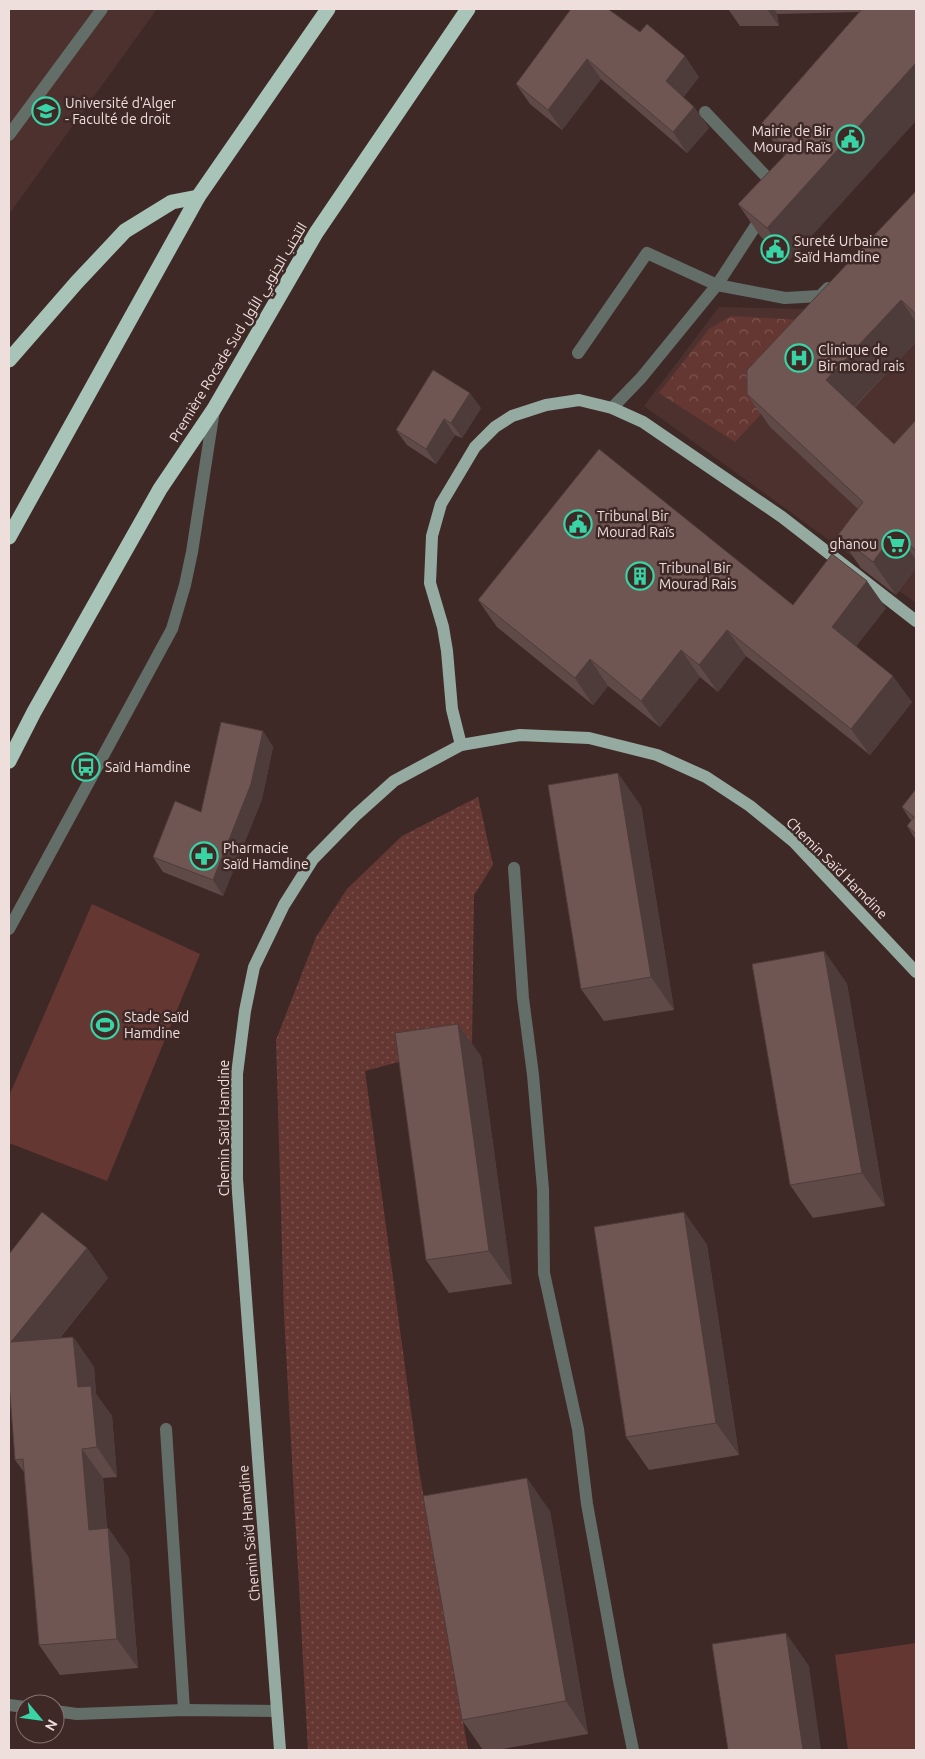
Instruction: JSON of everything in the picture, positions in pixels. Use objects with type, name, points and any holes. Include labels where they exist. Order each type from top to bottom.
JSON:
[{"type":"highway","points":[[9,537],[198,197],[328,9]]},
{"type":"highway","name":"Première Rocade Sud التجنب الجنوبي الأول","points":[[9,761],[34,712],[160,489],[214,409],[316,233],[468,9]]},
{"type":"highway","points":[[9,360],[77,282],[125,231],[172,202],[198,197]]},
{"type":"main road","points":[[461,744],[452,709],[443,627],[430,583],[432,536],[441,504],[475,447],[495,427],[512,416],[546,405],[580,400],[612,408],[643,422],[782,517],[916,621]]},
{"type":"main road","name":"Chemin Saïd Hamdine","points":[[280,1750],[237,1179],[237,1074],[245,1011],[254,967],[284,905],[313,859],[394,781],[461,744],[520,735],[589,738],[657,756],[706,777],[750,806],[793,840],[916,972]]},
{"type":"street","points":[[9,135],[102,9]]},
{"type":"street","points":[[612,408],[641,378],[717,285],[779,190],[705,112]]},
{"type":"street","points":[[578,353],[647,253],[717,285],[785,298],[820,296],[836,280]]},
{"type":"street","points":[[9,929],[172,629],[185,585],[192,552],[214,409]]},
{"type":"street","points":[[514,868],[523,998],[533,1075],[543,1189],[544,1273],[578,1430],[592,1531],[633,1750]]},
{"type":"street","points":[[166,1429],[184,1710]]},
{"type":"street","points":[[65,1712],[77,1714],[184,1710],[277,1711]]},
{"type":"shaded area","name":"Université d'Alger - Faculté de droit","points":[[9,9],[157,9],[9,214]]},
{"type":"shaded area","name":"Clinique de Bir morad rais","points":[[916,207],[916,603],[644,406],[719,307],[815,309]]},
{"type":"green space","points":[[731,316],[801,320],[831,339],[735,442],[659,393],[709,329]]},
{"type":"green space","points":[[478,797],[493,865],[474,895],[472,1042],[365,1071],[419,1470],[468,1750],[308,1750],[284,1315],[276,1040],[316,937],[347,889],[402,836]]},
{"type":"green space","name":"Stade Saïd Hamdine","points":[[92,904],[200,954],[107,1181],[9,1143],[9,1096]]},
{"type":"green space","points":[[916,1643],[916,1750],[848,1750],[835,1655]]},
{"type":"building","points":[[571,9],[608,9],[640,32],[647,24],[685,56],[666,81],[694,107],[673,132],[587,59],[548,110],[516,84]]},
{"type":"building","points":[[862,9],[916,9],[916,63],[767,228],[738,204],[789,151],[761,124]]},
{"type":"building","points":[[916,191],[916,314],[901,300],[826,380],[894,444],[916,420],[916,551],[896,531],[873,562],[838,535],[863,502],[747,394],[747,370]]},
{"type":"building","points":[[433,370],[470,393],[451,423],[444,419],[426,449],[396,430]]},
{"type":"building","name":"Tribunal Bir Mourad Rais","points":[[599,449],[793,605],[832,554],[867,581],[832,627],[893,676],[851,729],[727,630],[699,665],[681,650],[641,701],[590,659],[575,678],[478,600]]},
{"type":"building","points":[[221,722],[263,731],[251,784],[213,880],[153,857],[175,801],[201,812]]},
{"type":"building","points":[[618,773],[651,977],[581,989],[548,785]]},
{"type":"building","points":[[916,789],[916,834],[907,826],[914,817],[902,807]]},
{"type":"building","points":[[824,951],[862,1173],[790,1185],[752,964]]},
{"type":"building","points":[[458,1024],[489,1251],[426,1260],[395,1033]]},
{"type":"building","points":[[42,1212],[87,1248],[11,1342],[73,1337],[78,1387],[91,1386],[97,1447],[82,1449],[89,1530],[108,1528],[117,1639],[39,1645],[23,1459],[15,1460],[9,1382],[9,1254]]},
{"type":"building","points":[[684,1212],[716,1423],[626,1437],[594,1227]]},
{"type":"building","points":[[527,1478],[566,1701],[462,1720],[423,1496]]},
{"type":"building","points":[[786,1633],[803,1750],[728,1750],[712,1644]]},
{"type":"place","name":"Université d'Alger - Faculté de droit","points":[[46,111]]},
{"type":"place","name":"Mairie de Bir Mourad Raïs","points":[[850,139]]},
{"type":"place","name":"Sureté Urbaine Saïd Hamdine","points":[[775,249]]},
{"type":"place","name":"Clinique de Bir morad rais","points":[[799,358]]},
{"type":"place","name":"Tribunal Bir Mourad Raïs","points":[[578,524]]},
{"type":"place","name":"ghanou","points":[[896,544]]},
{"type":"place","name":"Tribunal Bir Mourad Rais","points":[[640,576]]},
{"type":"place","name":"Saïd Hamdine","points":[[86,767]]},
{"type":"place","name":"Pharmacie Saïd Hamdine","points":[[204,856]]},
{"type":"place","name":"Stade Saïd Hamdine","points":[[105,1025]]}]
